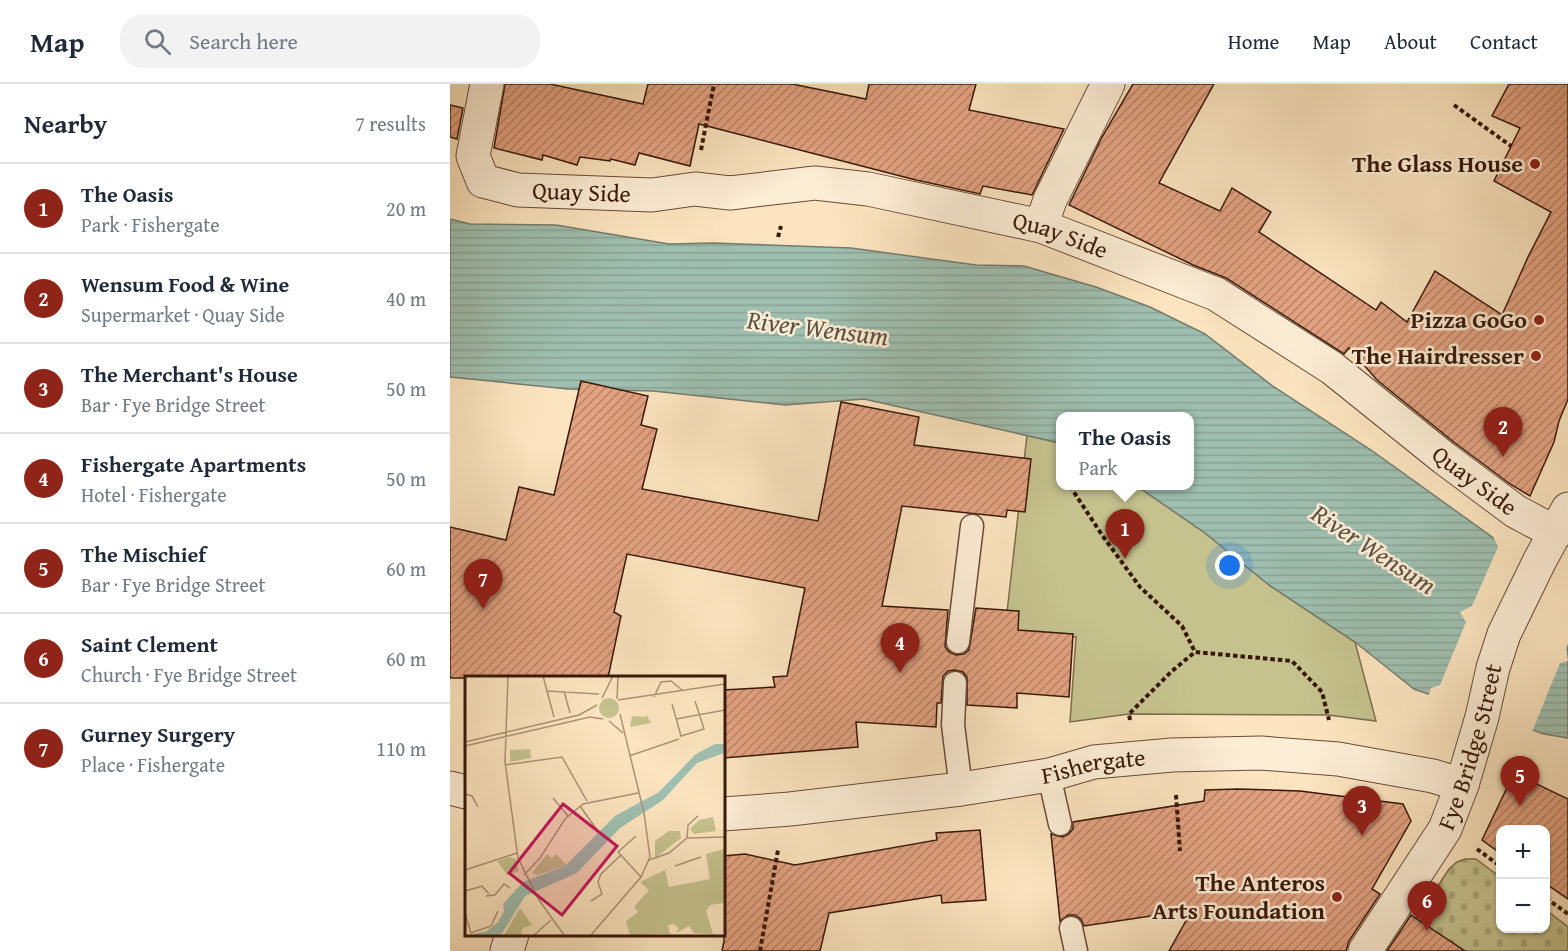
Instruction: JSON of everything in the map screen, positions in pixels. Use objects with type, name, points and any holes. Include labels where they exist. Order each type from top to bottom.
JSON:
[{"type":"street","name":"Quay Side","points":[[487,84],[473,156],[483,181],[518,190],[652,195],[695,189],[730,193],[815,183],[868,189],[1041,226],[1216,294],[1332,368],[1515,512],[1562,521]]},
{"type":"street","points":[[1041,226],[1050,200],[1108,84]]},
{"type":"street","name":"Fye Bridge Street","points":[[1365,951],[1445,829],[1462,785],[1504,634],[1539,560],[1562,521]]},
{"type":"street","name":"Fishergate","points":[[724,814],[790,809],[961,789],[1049,775],[1094,762],[1172,755],[1261,753],[1338,759],[1433,776],[1462,785]]},
{"type":"street","points":[[450,788],[465,792]]},
{"type":"street","points":[[507,951],[511,936]]},
{"type":"lane","points":[[958,642],[972,526]]},
{"type":"lane","points":[[955,683],[953,725],[961,789]]},
{"type":"lane","points":[[1049,775],[1060,824]]},
{"type":"lane","points":[[1071,928],[1076,951]]},
{"type":"path","points":[[695,189],[703,133],[714,84]]},
{"type":"path","points":[[1454,105],[1511,146]]},
{"type":"path","points":[[778,237],[781,225]]},
{"type":"path","points":[[1073,490],[1102,535],[1140,586],[1182,626],[1195,652]]},
{"type":"path","points":[[1135,760],[1129,714],[1172,671],[1195,652],[1292,660],[1322,692],[1338,759]]},
{"type":"path","points":[[1172,755],[1180,851]]},
{"type":"path","points":[[760,951],[775,864],[790,809]]},
{"type":"path","points":[[1550,901],[1568,914]]},
{"type":"green space","points":[[1027,435],[1056,442],[1056,490],[1143,490],[1205,533],[1269,585],[1355,642],[1376,721],[1328,715],[1129,714],[1070,722],[1076,637],[1005,630]]},
{"type":"green space","points":[[1476,859],[1496,874],[1496,933],[1550,933],[1550,913],[1568,927],[1568,951],[1395,951],[1449,869],[1457,862]]},
{"type":"water","name":"River Wensum","points":[[450,219],[470,224],[556,225],[669,244],[713,243],[851,248],[976,265],[1024,266],[1096,287],[1150,307],[1205,334],[1274,387],[1371,450],[1502,544],[1568,578],[1568,738],[1544,734],[1414,689],[1355,642],[1269,585],[1205,533],[1143,490],[1194,490],[1194,412],[1056,412],[1056,442],[864,399],[785,405],[653,391],[568,389],[450,377]]},
{"type":"pier","points":[[1492,534],[1510,546],[1568,575],[1568,644],[1566,648],[1568,661],[1560,663],[1532,732],[1428,697],[1431,688],[1440,685],[1466,622],[1460,612],[1472,606],[1498,547]]},
{"type":"building","points":[[505,84],[550,84],[643,104],[648,84],[792,84],[866,99],[869,84],[976,84],[969,110],[1064,129],[1032,195],[983,186],[980,194],[916,180],[699,124],[690,166],[639,153],[635,165],[611,159],[610,161],[580,157],[577,165],[543,155],[542,160],[494,148]]},
{"type":"building","points":[[1133,84],[1214,84],[1159,183],[1220,211],[1232,188],[1271,212],[1259,232],[1376,310],[1381,302],[1407,322],[1435,271],[1502,315],[1551,212],[1494,181],[1520,128],[1492,116],[1509,84],[1568,84],[1568,399],[1554,442],[1530,496],[1455,443],[1377,380],[1349,348],[1344,354],[1226,278],[1193,265],[1069,205],[1102,137]]},
{"type":"building","points":[[450,105],[463,108],[457,139],[450,137]]},
{"type":"building","points":[[581,381],[648,396],[641,425],[657,429],[642,489],[818,521],[841,402],[919,417],[914,445],[1031,459],[1025,512],[1007,510],[1006,517],[902,506],[882,606],[948,610],[945,647],[956,655],[964,654],[969,650],[976,608],[1019,611],[1018,630],[1073,634],[1069,697],[1017,693],[1017,708],[967,705],[967,677],[963,672],[948,671],[943,676],[941,703],[937,703],[936,727],[856,722],[858,747],[724,758],[724,690],[775,687],[773,677],[787,676],[805,588],[627,554],[614,612],[621,616],[608,676],[465,676],[465,678],[450,678],[450,527],[506,540],[519,487],[554,495]]},
{"type":"building","points":[[1514,773],[1568,799],[1568,899],[1550,886],[1550,825],[1496,825],[1496,850],[1482,840]]},
{"type":"building","points":[[1205,790],[1300,791],[1403,804],[1411,821],[1372,889],[1380,894],[1349,941],[1346,951],[1169,951],[1192,910],[1084,926],[1081,919],[1075,915],[1068,915],[1060,921],[1051,834],[1062,837],[1069,834],[1073,829],[1073,822],[1204,801]]},
{"type":"building","points":[[980,830],[986,900],[942,903],[941,895],[829,913],[820,951],[722,951],[724,856],[745,854],[795,865],[937,840],[936,833]]},
{"type":"building","points":[[1411,915],[1465,951],[1387,951]]},
{"type":"place","name":"The Glass House","points":[[1535,164]]},
{"type":"place","name":"Pizza GoGo","points":[[1539,320]]},
{"type":"place","name":"The Hairdresser","points":[[1536,356]]},
{"type":"place","name":"Wensum Food & Wine","points":[[1503,457]]},
{"type":"place","name":"The Oasis","points":[[1125,559]]},
{"type":"place","name":"Gurney Surgery","points":[[483,609]]},
{"type":"place","name":"Fishergate Apartments","points":[[900,673]]},
{"type":"place","name":"The Mischief","points":[[1520,806]]},
{"type":"place","name":"The Merchant's House","points":[[1362,836]]},
{"type":"place","name":"The Anteros Arts Foundation","points":[[1337,897]]},
{"type":"place","name":"Saint Clement","points":[[1427,931]]}]
